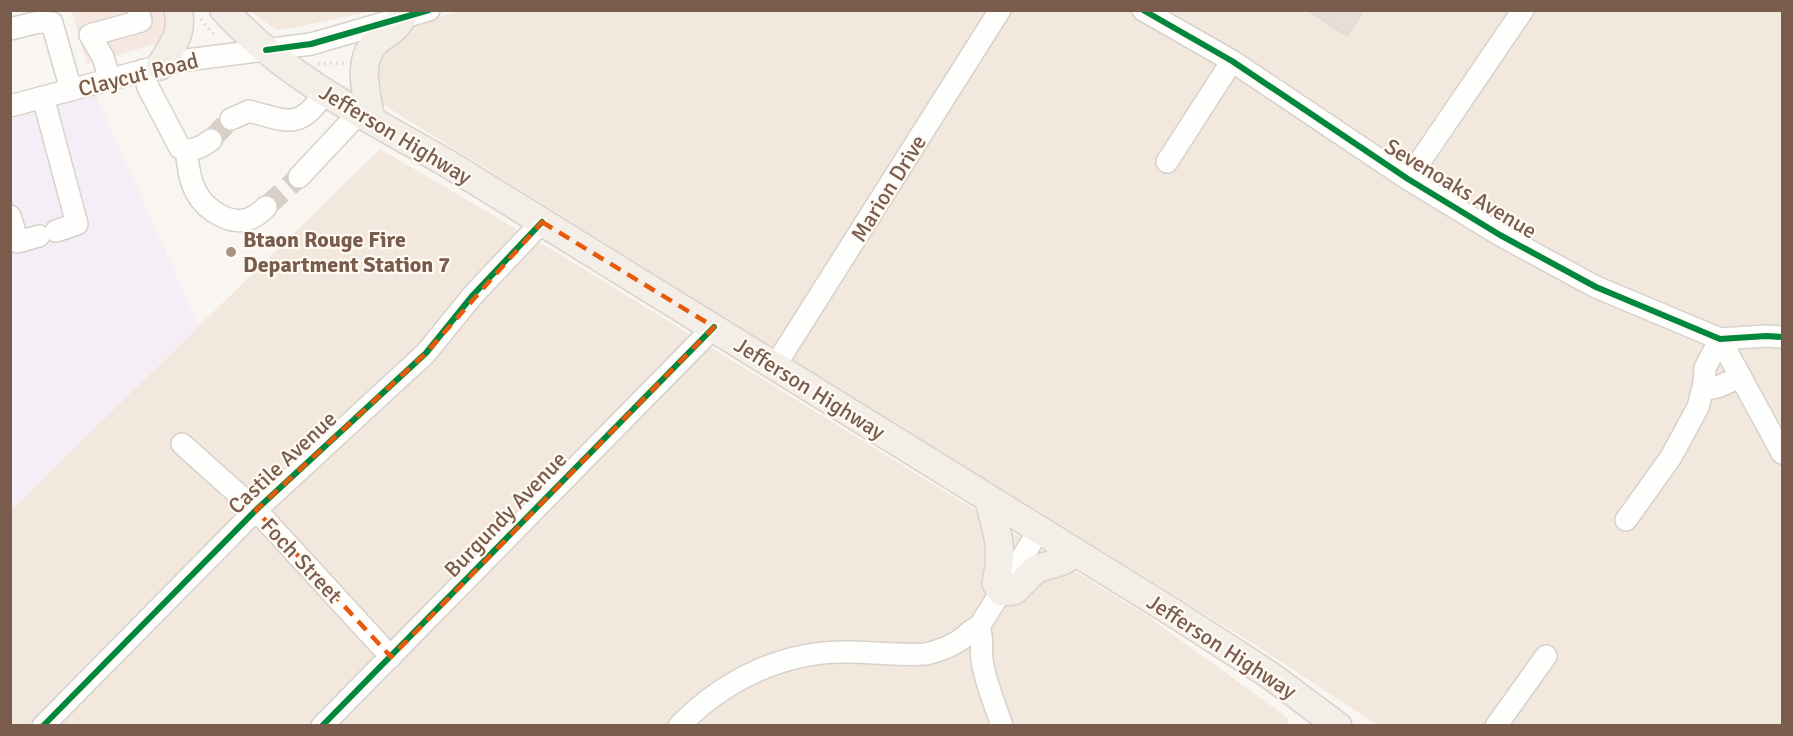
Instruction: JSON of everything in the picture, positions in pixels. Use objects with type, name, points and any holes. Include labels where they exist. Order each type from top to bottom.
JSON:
[{"type":"main road","points":[[152,68],[177,39],[181,23],[200,12]]},
{"type":"main road","name":"Jefferson Highway","points":[[200,12],[248,35],[325,92],[445,162],[1076,552],[1271,676],[1338,726]]},
{"type":"main road","points":[[365,116],[364,67],[370,49],[378,40],[395,30],[402,18]]},
{"type":"main road","points":[[988,498],[999,540],[1001,559],[996,583],[1002,592],[1014,591],[1036,569],[1062,561],[1076,552]]},
{"type":"street","points":[[110,80],[103,57],[90,35],[141,21],[138,10]]},
{"type":"street","name":"Claycut Road","points":[[10,106],[152,68],[201,58],[311,44],[429,10]]},
{"type":"street","name":"Marion Drive","points":[[775,366],[1000,10]]},
{"type":"street","name":"Sevenoaks Avenue","points":[[1143,10],[1232,61],[1408,180],[1500,235],[1596,287],[1720,339],[1766,336],[1782,338]]},
{"type":"street","points":[[1408,180],[1523,10]]},
{"type":"street","points":[[10,29],[39,22],[52,23],[71,90]]},
{"type":"street","points":[[1167,162],[1232,61]]},
{"type":"street","points":[[152,68],[148,87],[180,148],[186,150],[203,147],[211,140]]},
{"type":"street","points":[[231,119],[249,111],[283,121],[305,117],[325,92]]},
{"type":"street","points":[[10,216],[18,242],[77,224],[43,97]]},
{"type":"street","points":[[299,177],[365,116]]},
{"type":"street","points":[[186,150],[195,190],[201,200],[219,217],[228,219],[254,217],[266,207]]},
{"type":"street","name":"Castile Avenue","points":[[43,726],[256,510],[426,353],[473,296],[542,222]]},
{"type":"street","name":"Burgundy Avenue","points":[[322,726],[714,327]]},
{"type":"street","points":[[1720,339],[1782,453]]},
{"type":"street","points":[[1626,520],[1671,458],[1698,407],[1705,368],[1720,339]]},
{"type":"street","points":[[1704,383],[1708,389],[1740,377]]},
{"type":"street","name":"Foch Street","points":[[182,444],[256,510],[391,657]]},
{"type":"street","points":[[679,726],[718,693],[762,667],[825,652],[926,654],[952,644],[971,629],[979,627],[1040,530]]},
{"type":"street","points":[[979,627],[984,637],[982,659],[985,674],[1002,726]]},
{"type":"street","points":[[1496,726],[1546,656]]},
{"type":"path","points":[[200,12],[216,37]]},
{"type":"path","points":[[321,59],[326,63]]},
{"type":"path","points":[[318,64],[350,63]]},
{"type":"highlighted area","points":[[542,222],[714,327],[391,657],[256,510],[426,353]]},
{"type":"shaded area","points":[[72,11],[169,11],[166,41],[87,64]]},
{"type":"shaded area","points":[[250,11],[371,11],[276,30]]},
{"type":"shaded area","points":[[459,11],[1782,11],[1782,725],[1377,725],[1260,648],[384,105],[375,94],[379,48],[417,23]]},
{"type":"shaded area","points":[[96,96],[199,326],[11,510],[11,114]]},
{"type":"shaded area","points":[[380,149],[569,260],[1146,615],[1288,718],[1288,725],[11,726],[11,510]]},
{"type":"building","points":[[1307,10],[1364,10],[1347,36]]},
{"type":"tunnel","points":[[211,140],[231,119]]},
{"type":"tunnel","points":[[266,207],[299,177]]},
{"type":"cycle path","points":[[266,50],[311,44],[429,10]]},
{"type":"cycle path","points":[[1143,10],[1232,61],[1408,179],[1500,235],[1596,287],[1720,339],[1782,337]]},
{"type":"cycle path","points":[[43,726],[256,510],[426,353],[473,295],[542,222]]},
{"type":"cycle path","points":[[322,726],[714,327]]},
{"type":"place","name":"Btaon Rouge Fire Department Station 7","points":[[231,252]]}]
